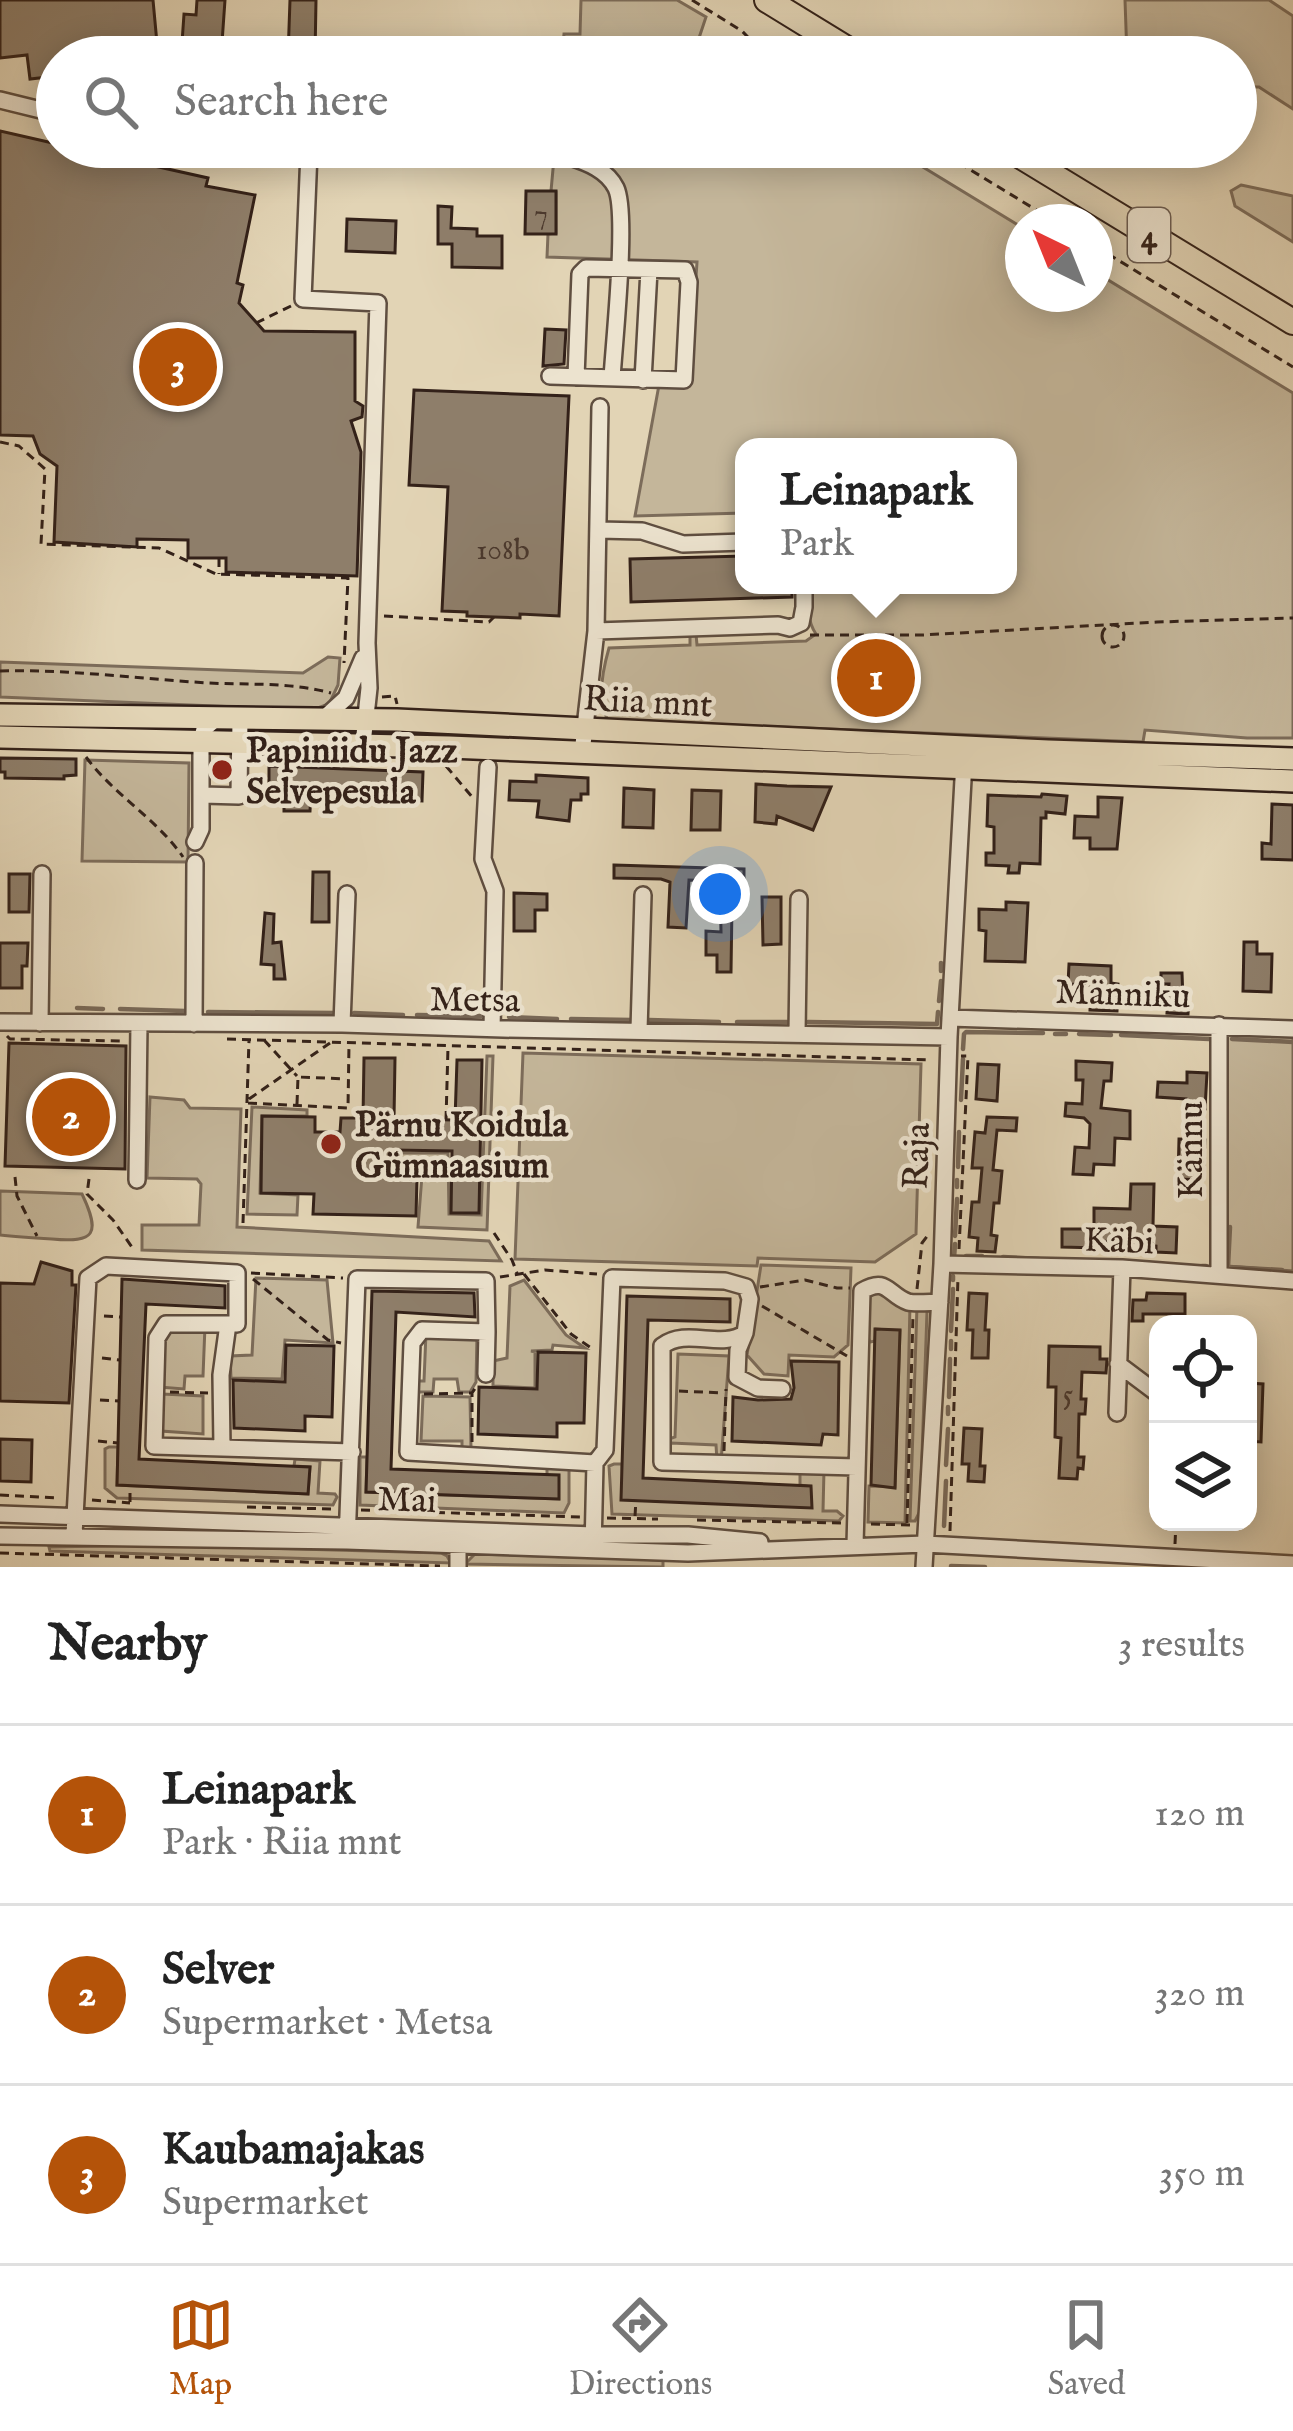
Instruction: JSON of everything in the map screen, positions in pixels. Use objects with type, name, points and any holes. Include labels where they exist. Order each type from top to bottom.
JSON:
[{"type":"highway","points":[[767,0],[826,36]]},
{"type":"highway","name":"4","points":[[1040,168],[1293,322]]},
{"type":"main road","name":"Riia mnt","points":[[0,715],[232,726],[363,744],[584,741]]},
{"type":"main road","name":"Riia mnt","points":[[0,736],[201,741],[232,726],[366,720],[584,741],[964,757],[1293,781]]},
{"type":"main road","name":"Riia mnt","points":[[964,757],[1293,759]]},
{"type":"street","points":[[0,100],[36,109]]},
{"type":"street","points":[[309,168],[303,299],[378,303],[369,688],[363,744]]},
{"type":"street","points":[[595,168],[604,172],[619,194],[612,378]]},
{"type":"street","points":[[550,376],[643,380],[684,380],[689,282],[685,270],[618,264],[586,268],[580,274],[576,377]]},
{"type":"street","points":[[643,380],[649,270]]},
{"type":"street","points":[[584,741],[596,632],[600,406]]},
{"type":"street","points":[[599,530],[641,531],[682,544],[735,542]]},
{"type":"street","points":[[596,632],[790,628],[800,623],[804,594]]},
{"type":"street","points":[[322,719],[346,698],[367,644]]},
{"type":"street","points":[[195,842],[202,829],[201,741],[205,729],[232,726],[239,796],[202,795]]},
{"type":"street","name":"Raja","points":[[924,1567],[940,1302],[950,1264],[949,1036],[964,757]]},
{"type":"street","points":[[488,767],[483,859],[495,891],[492,1029]]},
{"type":"street","points":[[194,1024],[195,868]]},
{"type":"street","points":[[40,1023],[42,874]]},
{"type":"street","points":[[342,1024],[347,894]]},
{"type":"street","points":[[639,1030],[643,896]]},
{"type":"street","points":[[797,1033],[799,899]]},
{"type":"street","name":"Männiku","points":[[950,1018],[1293,1029]]},
{"type":"street","name":"Metsa","points":[[0,1022],[139,1032],[194,1024],[216,1032],[342,1024],[949,1036]]},
{"type":"street","name":"Kännu","points":[[1219,1025],[1219,1275]]},
{"type":"street","points":[[137,1180],[139,1032]]},
{"type":"street","name":"Käbi","points":[[950,1264],[1122,1268],[1293,1281]]},
{"type":"street","points":[[74,1535],[88,1278],[106,1266],[237,1273],[237,1324],[166,1324],[157,1338],[154,1446],[352,1452]]},
{"type":"street","points":[[1117,1414],[1122,1268]]},
{"type":"street","points":[[594,1534],[595,1463],[604,1450],[612,1278],[725,1281],[748,1293],[737,1377],[758,1388],[782,1389]]},
{"type":"street","points":[[349,1526],[357,1279],[486,1281],[482,1379]]},
{"type":"street","points":[[855,1545],[860,1298],[867,1286],[878,1285],[907,1301],[940,1302]]},
{"type":"street","points":[[222,1448],[221,1393],[228,1324]]},
{"type":"street","points":[[487,1332],[422,1330],[412,1342],[408,1452],[595,1463]]},
{"type":"street","points":[[745,1334],[735,1340],[671,1340],[662,1346],[662,1462],[857,1468]]},
{"type":"street","points":[[1118,1364],[1149,1387]]},
{"type":"street","name":"Mai","points":[[0,1514],[594,1534],[688,1553],[925,1544],[1293,1564]]},
{"type":"street","name":"Mai","points":[[0,1536],[349,1526],[458,1545],[594,1534]]},
{"type":"street","name":"Mai","points":[[458,1545],[458,1567]]},
{"type":"path","points":[[692,0],[747,36]]},
{"type":"path","points":[[967,168],[1026,204]]},
{"type":"path","points":[[1113,257],[1293,368]]},
{"type":"path","points":[[256,322],[303,299]]},
{"type":"path","points":[[0,442],[19,446],[45,469],[41,544],[159,548],[219,574],[348,578],[344,666]]},
{"type":"path","points":[[34,459],[40,454]]},
{"type":"path","points":[[219,558],[219,574]]},
{"type":"path","points":[[368,615],[489,622],[494,617]]},
{"type":"path","points":[[800,623],[811,637],[1293,619]]},
{"type":"path","points":[[0,671],[302,685],[338,694]]},
{"type":"path","points":[[380,697],[395,697],[398,708]]},
{"type":"path","points":[[83,753],[99,776],[151,819],[195,868]]},
{"type":"path","points":[[446,766],[485,813]]},
{"type":"path","points":[[0,1033],[10,1039],[139,1032]]},
{"type":"path","points":[[216,1032],[249,1040],[940,1060]]},
{"type":"path","points":[[243,1223],[249,1040]]},
{"type":"path","points":[[263,1040],[298,1077],[348,1078]]},
{"type":"path","points":[[248,1102],[331,1042]]},
{"type":"path","points":[[349,1042],[350,1118]]},
{"type":"path","points":[[446,1120],[448,1045]]},
{"type":"path","points":[[950,1545],[950,1264],[968,1056],[958,1056],[957,1061]]},
{"type":"path","points":[[297,1106],[298,1077]]},
{"type":"path","points":[[248,1102],[348,1108]]},
{"type":"path","points":[[15,1177],[17,1196],[38,1236]]},
{"type":"path","points":[[89,1179],[88,1194],[113,1220],[143,1268]]},
{"type":"path","points":[[494,1233],[571,1334],[609,1361]]},
{"type":"path","points":[[486,1281],[520,1273],[590,1272],[612,1278]]},
{"type":"path","points":[[355,1345],[328,1340],[245,1273],[357,1279]]},
{"type":"path","points":[[748,1293],[805,1280],[837,1288],[867,1286]]},
{"type":"path","points":[[748,1293],[862,1365]]},
{"type":"path","points":[[104,1316],[121,1318]]},
{"type":"path","points":[[102,1358],[120,1360]]},
{"type":"path","points":[[725,1463],[729,1376]]},
{"type":"path","points":[[472,1454],[472,1393],[482,1379]]},
{"type":"path","points":[[662,1390],[725,1394]]},
{"type":"path","points":[[156,1392],[221,1393]]},
{"type":"path","points":[[410,1394],[472,1393]]},
{"type":"path","points":[[100,1400],[119,1401]]},
{"type":"path","points":[[98,1442],[118,1443]]},
{"type":"path","points":[[0,1495],[131,1503],[130,1486]]},
{"type":"path","points":[[383,1492],[383,1511]]},
{"type":"path","points":[[635,1518],[636,1500]]},
{"type":"path","points":[[242,1506],[349,1526],[383,1511],[594,1534],[635,1518],[671,1519]]},
{"type":"path","points":[[689,1520],[926,1526]]},
{"type":"path","points":[[1175,1557],[1176,1531]]},
{"type":"path","points":[[0,1553],[458,1567]]},
{"type":"path","points":[[146,1557],[146,1567]]},
{"type":"path","points":[[181,1558],[181,1567]]},
{"type":"path","points":[[202,1567],[204,1559]]},
{"type":"shaded area","points":[[581,0],[677,0],[706,17],[700,36],[564,36],[580,34]]},
{"type":"shaded area","points":[[1125,0],[1269,0],[1293,16],[1293,109],[1257,87],[1257,36],[1126,36]]},
{"type":"shaded area","points":[[553,168],[924,168],[1005,217],[1005,312],[1113,312],[1113,283],[1293,393],[1293,738],[1145,730],[1143,742],[608,720],[601,694],[609,648],[690,645],[690,634],[696,634],[697,645],[806,641],[816,634],[809,617],[808,594],[1017,594],[1017,438],[735,438],[735,513],[635,516],[659,385],[689,385],[697,262],[547,257],[548,234],[556,233],[556,192],[551,191]]},
{"type":"shaded area","points":[[1241,185],[1293,196],[1293,242],[1235,206],[1231,191]]},
{"type":"shaded area","points":[[328,657],[340,658],[338,685],[329,704],[312,710],[0,697],[0,662],[303,673]]},
{"type":"shaded area","points":[[85,760],[189,763],[188,862],[82,861]]},
{"type":"shaded area","points":[[1226,1032],[1293,1034],[1293,1271],[1227,1266]]},
{"type":"shaded area","points":[[523,1053],[921,1064],[916,1234],[875,1262],[758,1258],[757,1266],[515,1259]]},
{"type":"shaded area","points":[[487,1056],[493,1056],[487,1230],[418,1227],[422,1175],[399,1172],[399,1153],[448,1153],[449,1214],[481,1215]]},
{"type":"shaded area","points":[[150,1097],[184,1100],[190,1108],[241,1109],[237,1227],[489,1241],[501,1261],[142,1250],[142,1225],[199,1225],[201,1184],[197,1179],[147,1178]]},
{"type":"shaded area","points":[[252,1107],[307,1110],[307,1116],[262,1116],[260,1193],[298,1195],[297,1215],[247,1214]]},
{"type":"shaded area","points":[[0,1191],[82,1194],[91,1218],[90,1233],[66,1240],[0,1235]]},
{"type":"shaded area","points":[[761,1265],[851,1268],[848,1345],[834,1357],[789,1355],[788,1376],[764,1374],[747,1355]]},
{"type":"shaded area","points":[[256,1278],[327,1280],[333,1343],[285,1340],[282,1379],[231,1378],[230,1356],[252,1355]]},
{"type":"shaded area","points":[[524,1280],[566,1335],[585,1348],[553,1345],[552,1350],[531,1351],[535,1352],[535,1388],[493,1386],[493,1361],[507,1358],[510,1286]]},
{"type":"shaded area","points":[[881,1291],[910,1304],[905,1523],[868,1522],[869,1486],[895,1487],[900,1331],[876,1329],[875,1341],[870,1342],[866,1332],[870,1296]]},
{"type":"shaded area","points":[[917,1306],[927,1312],[920,1511],[910,1521]]},
{"type":"shaded area","points":[[170,1326],[205,1326],[203,1376],[185,1376],[184,1389],[159,1387],[160,1337]]},
{"type":"shaded area","points":[[426,1333],[477,1334],[476,1382],[470,1392],[459,1392],[457,1379],[434,1379],[433,1392],[412,1392],[412,1381],[424,1381]]},
{"type":"shaded area","points":[[678,1354],[729,1356],[721,1462],[716,1445],[671,1443],[668,1449],[663,1441],[675,1437]]},
{"type":"shaded area","points":[[162,1394],[203,1396],[203,1434],[161,1431]]},
{"type":"shaded area","points":[[423,1396],[470,1397],[471,1449],[462,1449],[462,1441],[421,1441]]},
{"type":"shaded area","points":[[118,1447],[117,1485],[308,1494],[310,1467],[294,1466],[295,1459],[320,1461],[318,1493],[337,1497],[333,1505],[117,1498],[105,1488],[105,1449]]},
{"type":"shaded area","points":[[360,1457],[367,1457],[366,1492],[558,1499],[547,1467],[569,1468],[569,1503],[564,1513],[360,1505]]},
{"type":"shaded area","points":[[622,1464],[623,1499],[811,1487],[800,1485],[800,1471],[824,1470],[823,1511],[843,1516],[839,1521],[612,1514],[609,1466]]},
{"type":"shaded area","points":[[156,1545],[441,1553],[451,1563],[50,1551],[49,1547]]},
{"type":"shaded area","points":[[475,1554],[663,1560],[663,1567],[465,1564]]},
{"type":"building","points":[[0,0],[153,0],[156,36],[36,36],[36,78],[30,79],[27,55],[0,58]]},
{"type":"building","points":[[197,0],[225,0],[222,36],[182,36],[184,14],[196,15]]},
{"type":"building","points":[[290,0],[316,0],[315,36],[289,36]]},
{"type":"building","points":[[0,131],[36,139],[36,168],[163,168],[208,178],[206,186],[255,195],[237,283],[243,285],[239,303],[264,331],[355,332],[355,401],[363,406],[362,417],[351,421],[361,452],[357,576],[226,572],[226,558],[188,558],[188,540],[137,539],[137,547],[54,542],[57,466],[40,454],[33,436],[0,435]]},
{"type":"building","points":[[526,191],[556,191],[556,234],[525,234]]},
{"type":"building","points":[[438,206],[452,207],[451,228],[477,229],[477,236],[502,236],[502,268],[452,267],[452,244],[438,244]]},
{"type":"building","points":[[347,219],[396,221],[395,253],[346,251]]},
{"type":"building","points":[[545,329],[566,330],[564,364],[543,366]]},
{"type":"building","points":[[414,390],[569,396],[559,616],[467,616],[467,612],[442,611],[448,487],[409,485]]},
{"type":"building","points":[[735,556],[735,594],[792,597],[631,602],[630,559]]},
{"type":"building","points":[[0,758],[76,759],[76,775],[5,778]]},
{"type":"building","points":[[269,766],[423,772],[422,801],[358,798],[359,787],[335,787],[335,794],[311,793],[310,811],[284,811],[284,784],[269,784]]},
{"type":"building","points":[[536,775],[588,778],[588,794],[571,800],[569,821],[537,817],[539,801],[509,800],[510,781],[536,782]]},
{"type":"building","points":[[756,784],[831,787],[813,830],[777,816],[776,824],[755,822]]},
{"type":"building","points":[[624,788],[654,790],[653,828],[623,827]]},
{"type":"building","points":[[692,790],[721,791],[720,830],[691,830]]},
{"type":"building","points":[[988,795],[1067,796],[1065,814],[1046,812],[1046,818],[1041,818],[1040,864],[1020,863],[1019,873],[1008,873],[1009,866],[986,865],[986,853],[994,853],[994,827],[987,826]]},
{"type":"building","points":[[1098,797],[1122,798],[1117,849],[1090,849],[1090,838],[1074,838],[1075,816],[1098,817]]},
{"type":"building","points":[[1272,804],[1293,805],[1293,860],[1262,859],[1262,843],[1271,844]]},
{"type":"building","points":[[614,865],[744,869],[739,905],[732,905],[731,972],[717,972],[717,955],[706,955],[706,931],[721,932],[720,881],[689,880],[686,928],[668,927],[670,882],[614,878]]},
{"type":"building","points":[[313,872],[329,872],[329,922],[312,922]]},
{"type":"building","points":[[9,874],[30,874],[29,912],[9,912]]},
{"type":"building","points":[[514,893],[547,894],[547,910],[535,910],[535,931],[514,931]]},
{"type":"building","points":[[762,897],[781,897],[781,944],[763,945]]},
{"type":"building","points":[[1006,902],[1028,903],[1025,962],[985,961],[986,931],[979,930],[979,909],[1006,910]]},
{"type":"building","points":[[265,913],[274,914],[273,943],[281,942],[285,979],[274,979],[274,965],[261,964]]},
{"type":"building","points":[[1244,942],[1257,942],[1257,954],[1272,954],[1271,992],[1243,991]]},
{"type":"building","points":[[0,943],[28,943],[22,988],[0,988]]},
{"type":"building","points":[[1069,964],[1111,966],[1111,983],[1118,984],[1117,1011],[1090,1010],[1091,985],[1068,984]]},
{"type":"building","points":[[1161,973],[1182,973],[1188,1014],[1167,1013],[1169,984],[1161,984]]},
{"type":"building","points":[[9,1043],[126,1046],[125,1169],[5,1166]]},
{"type":"building","points":[[364,1058],[395,1058],[394,1119],[455,1120],[457,1060],[482,1060],[479,1213],[451,1213],[452,1151],[395,1150],[395,1177],[417,1178],[416,1216],[313,1214],[314,1194],[261,1193],[262,1116],[315,1117],[315,1132],[340,1132],[341,1118],[363,1118]]},
{"type":"building","points":[[1076,1061],[1112,1063],[1101,1108],[1130,1111],[1130,1139],[1115,1138],[1114,1165],[1094,1164],[1093,1175],[1073,1174],[1075,1147],[1089,1148],[1090,1124],[1084,1118],[1065,1116],[1066,1103],[1082,1104],[1083,1080],[1076,1080]]},
{"type":"building","points":[[978,1064],[999,1065],[997,1101],[976,1099]]},
{"type":"building","points":[[1187,1072],[1207,1073],[1205,1109],[1186,1108],[1186,1099],[1157,1097],[1158,1082],[1187,1083]]},
{"type":"building","points":[[987,1117],[1017,1118],[1016,1131],[997,1130],[993,1170],[1002,1171],[991,1235],[997,1236],[995,1252],[977,1251],[978,1238],[969,1237],[982,1168],[972,1168],[975,1132],[985,1133]]},
{"type":"building","points":[[1179,1139],[1205,1140],[1203,1180],[1178,1179]]},
{"type":"building","points":[[1131,1184],[1154,1184],[1153,1226],[1177,1227],[1176,1253],[1127,1242],[1099,1241],[1099,1248],[1062,1247],[1062,1229],[1094,1229],[1094,1208],[1130,1209]]},
{"type":"building","points":[[41,1262],[72,1271],[72,1285],[76,1285],[69,1403],[0,1401],[0,1283],[34,1284]]},
{"type":"building","points":[[122,1279],[225,1286],[225,1308],[146,1304],[139,1459],[310,1467],[308,1494],[117,1485]]},
{"type":"building","points":[[372,1291],[474,1293],[475,1317],[396,1312],[391,1469],[559,1475],[559,1499],[366,1492]]},
{"type":"building","points":[[969,1293],[987,1294],[988,1358],[972,1358],[973,1330],[967,1330]]},
{"type":"building","points":[[1147,1293],[1185,1294],[1185,1314],[1143,1314],[1143,1321],[1132,1321],[1133,1300],[1146,1300]]},
{"type":"building","points":[[627,1296],[730,1299],[730,1322],[648,1320],[643,1478],[811,1486],[812,1508],[621,1500]]},
{"type":"building","points":[[875,1329],[900,1330],[895,1488],[871,1485]]},
{"type":"building","points":[[286,1345],[334,1346],[332,1417],[305,1416],[305,1431],[234,1428],[233,1380],[285,1382]]},
{"type":"building","points":[[1049,1346],[1100,1347],[1100,1359],[1107,1359],[1106,1373],[1082,1372],[1081,1399],[1086,1399],[1085,1414],[1079,1414],[1078,1457],[1084,1457],[1077,1479],[1059,1478],[1061,1438],[1055,1437],[1056,1387],[1048,1387]]},
{"type":"building","points":[[538,1352],[586,1353],[584,1423],[557,1423],[557,1437],[478,1434],[479,1387],[537,1389]]},
{"type":"building","points":[[791,1361],[839,1362],[838,1435],[823,1434],[821,1445],[732,1441],[733,1397],[791,1399]]},
{"type":"building","points":[[1257,1384],[1263,1384],[1261,1442],[1257,1442]]},
{"type":"building","points":[[964,1428],[982,1429],[984,1482],[968,1481],[969,1464],[962,1464]]},
{"type":"building","points":[[0,1439],[32,1440],[31,1482],[0,1481]]},
{"type":"waterway","points":[[941,963],[941,971]]},
{"type":"waterway","points":[[939,1001],[941,981]]},
{"type":"waterway","points":[[77,1008],[103,1009]]},
{"type":"waterway","points":[[120,1009],[185,1011]]},
{"type":"waterway","points":[[208,1012],[334,1013]]},
{"type":"waterway","points":[[808,1022],[937,1024],[938,1012]]},
{"type":"waterway","points":[[354,1013],[403,1015]]},
{"type":"waterway","points":[[417,1015],[481,1016]]},
{"type":"waterway","points":[[509,1017],[557,1019]]},
{"type":"waterway","points":[[571,1019],[632,1020]]},
{"type":"waterway","points":[[649,1020],[719,1022]]},
{"type":"waterway","points":[[737,1022],[787,1022]]},
{"type":"waterway","points":[[963,1049],[966,1032],[1043,1033]]},
{"type":"waterway","points":[[1055,1034],[1066,1034]]},
{"type":"waterway","points":[[1079,1034],[1111,1035]]},
{"type":"waterway","points":[[1121,1035],[1209,1039]]},
{"type":"waterway","points":[[1232,1039],[1293,1042]]},
{"type":"waterway","points":[[961,1100],[963,1059]]},
{"type":"waterway","points":[[958,1167],[959,1132]]},
{"type":"waterway","points":[[957,1180],[957,1187]]},
{"type":"waterway","points":[[955,1236],[957,1199]]},
{"type":"waterway","points":[[1230,1227],[1228,1267],[1282,1270]]},
{"type":"waterway","points":[[954,1258],[955,1244]]},
{"type":"waterway","points":[[966,1256],[982,1256]]},
{"type":"waterway","points":[[1003,1257],[1039,1259]]},
{"type":"waterway","points":[[951,1331],[953,1289]]},
{"type":"waterway","points":[[951,1341],[951,1349]]},
{"type":"waterway","points":[[949,1397],[950,1359]]},
{"type":"waterway","points":[[948,1407],[948,1414]]},
{"type":"waterway","points":[[946,1465],[948,1429]]},
{"type":"waterway","points":[[944,1526],[946,1481]]},
{"type":"waterway","points":[[951,1566],[985,1567]]},
{"type":"place","name":"Kaubamajakas","points":[[178,367]]},
{"type":"place","name":"Leinapark","points":[[876,678]]},
{"type":"place","name":"Papiniidu Jazz Selvepesula","points":[[222,770]]},
{"type":"place","name":"Selver","points":[[71,1117]]},
{"type":"place","name":"Pärnu Koidula Gümnaasium","points":[[331,1144]]}]
